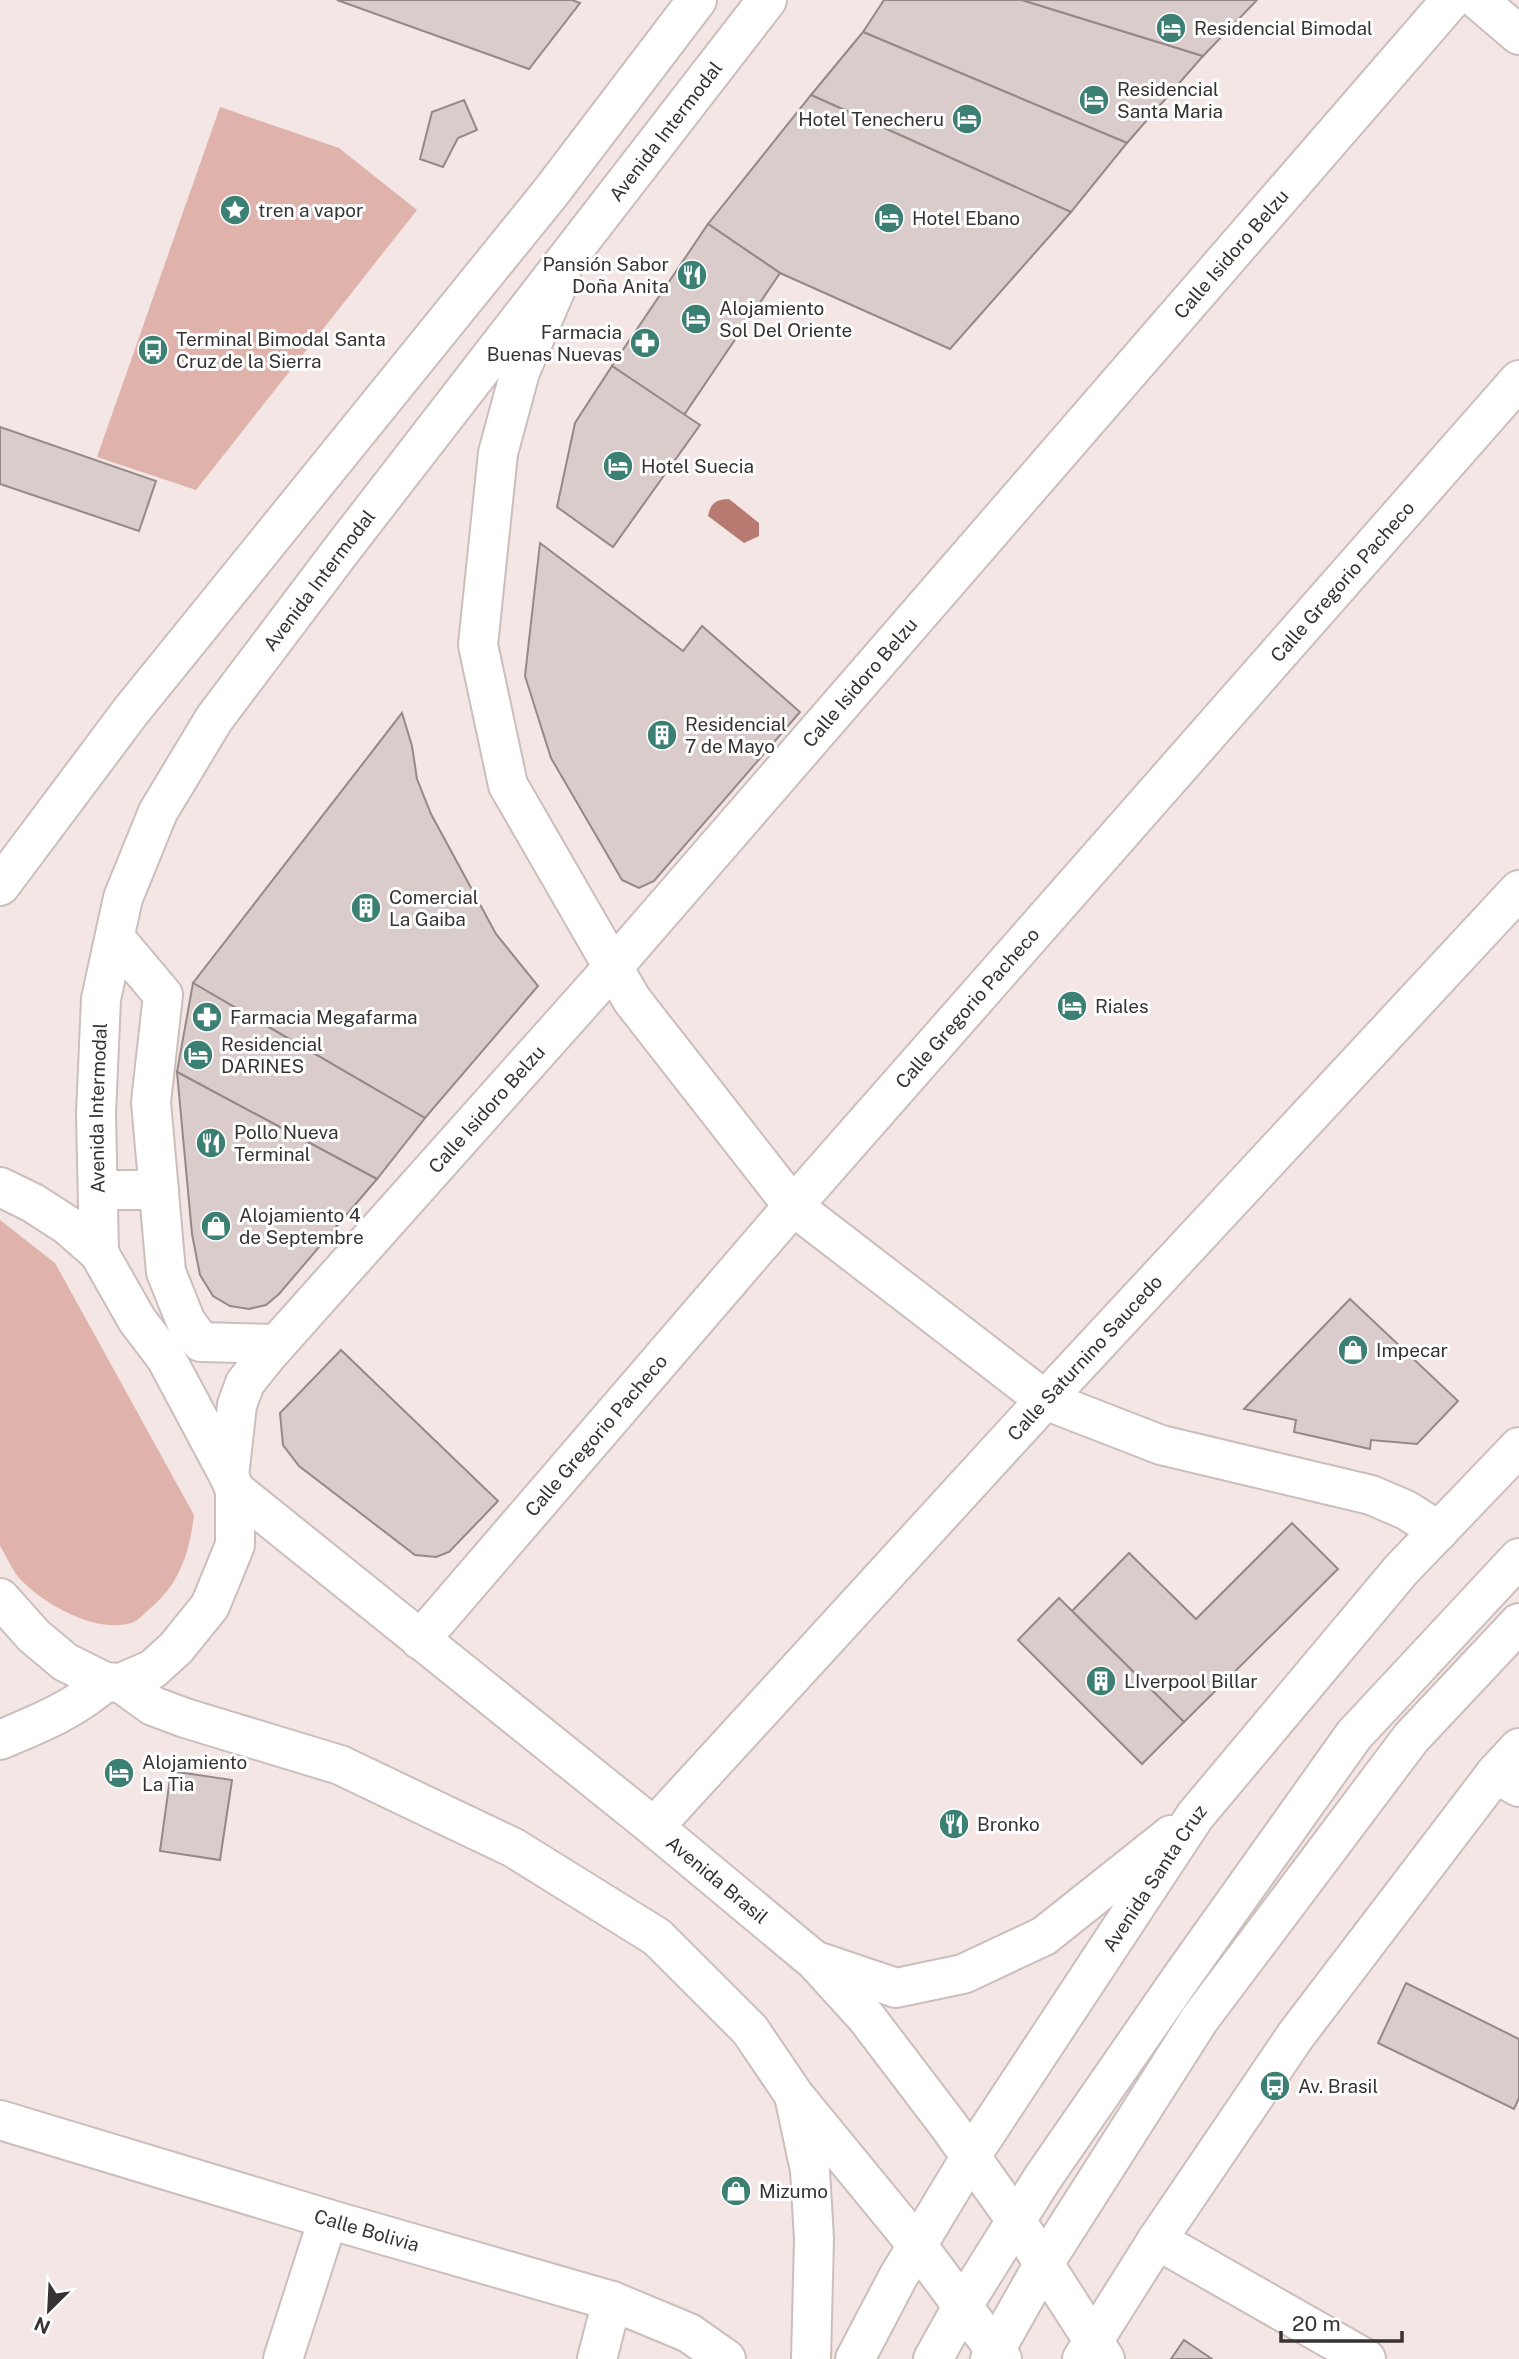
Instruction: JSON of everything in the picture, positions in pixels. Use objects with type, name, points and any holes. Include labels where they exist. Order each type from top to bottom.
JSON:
[{"type":"main road","points":[[0,886],[131,711],[551,192],[697,0]]},
{"type":"main road","name":"Avenida Intermodal","points":[[99,1253],[96,1114],[101,999],[123,898],[158,812],[214,719],[768,0]]},
{"type":"main road","name":"Calle Isidoro Belzu","points":[[113,1682],[153,1670],[176,1648],[210,1606],[235,1545],[232,1483],[237,1405],[246,1383],[277,1344],[614,967],[1451,0]]},
{"type":"main road","points":[[1478,0],[1519,35]]},
{"type":"main road","points":[[570,256],[520,372],[498,453],[478,645],[508,785],[632,1000],[793,1206],[1045,1400],[1161,1445],[1371,1496],[1406,1510],[1439,1531]]},
{"type":"main road","name":"Calle Gregorio Pacheco","points":[[420,1640],[793,1206],[1519,380]]},
{"type":"main road","name":"Calle Saturnino Saucedo","points":[[654,1828],[1045,1400],[1519,890]]},
{"type":"main road","points":[[115,938],[163,995],[151,1102],[166,1272],[186,1322],[201,1342],[277,1344]]},
{"type":"main road","points":[[0,1187],[33,1203],[67,1225],[99,1253],[137,1320],[166,1358],[232,1483]]},
{"type":"main road","points":[[97,1190],[159,1190]]},
{"type":"main road","name":"Avenida Santa Cruz","points":[[855,2359],[917,2245],[971,2156],[1195,1816],[1401,1570],[1519,1447]]},
{"type":"main road","name":"Avenida Brasil","points":[[232,1483],[420,1640],[815,1961],[894,2053],[971,2156],[1015,2219],[1093,2353]]},
{"type":"main road","points":[[933,2359],[1015,2219],[1181,1978],[1354,1735],[1519,1558]]},
{"type":"main road","points":[[0,1598],[34,1636],[65,1662],[113,1682],[153,1706],[185,1718],[340,1765],[514,1848],[657,1937],[750,2030],[794,2095],[917,2245],[996,2356],[1043,2265],[1199,2020],[1411,1738],[1519,1623]]},
{"type":"main road","points":[[0,1740],[61,1714],[113,1682]]},
{"type":"main road","points":[[1093,2353],[1157,2240],[1296,2035],[1511,1770]]},
{"type":"main road","points":[[815,1961],[896,1988],[963,1974],[1044,1936],[1195,1816]]},
{"type":"main road","points":[[794,2095],[810,2170],[814,2239],[811,2359]]},
{"type":"main road","name":"Calle Bolivia","points":[[0,2120],[612,2301],[689,2333],[726,2359]]},
{"type":"main road","points":[[283,2359],[328,2219]]},
{"type":"main road","points":[[1157,2240],[1366,2359]]},
{"type":"main road","points":[[597,2359],[612,2301]]},
{"type":"shaded area","points":[[220,107],[339,148],[417,210],[196,490],[97,457]]},
{"type":"shaded area","points":[[729,499],[759,523],[759,536],[744,543],[708,516],[715,503]]},
{"type":"shaded area","points":[[0,1220],[55,1263],[194,1515],[181,1569],[167,1591],[134,1622],[105,1625],[59,1609],[19,1578],[0,1546]]},
{"type":"building","points":[[337,0],[572,0],[580,3],[529,69]]},
{"type":"building","name":"Residencial Santa Maria","points":[[884,0],[1022,0],[1203,56],[1127,143],[863,32]]},
{"type":"building","name":"Residencial Bimodal","points":[[1022,0],[1257,0],[1203,56]]},
{"type":"building","name":"Hotel Tenecheru","points":[[863,32],[1127,143],[1071,212],[811,95]]},
{"type":"building","name":"Hotel Ebano","points":[[811,95],[1071,212],[950,349],[780,273],[708,224]]},
{"type":"building","points":[[464,100],[477,130],[458,138],[443,167],[420,159],[432,112]]},
{"type":"building","name":"Alojamiento Sol Del Oriente","points":[[708,224],[780,273],[684,415],[612,366]]},
{"type":"building","name":"Hotel Suecia","points":[[612,366],[700,425],[613,547],[557,507],[575,423]]},
{"type":"building","points":[[0,427],[156,481],[139,531],[0,484]]},
{"type":"building","name":"Residencial 7 de Mayo","points":[[540,543],[683,651],[702,626],[800,712],[654,881],[639,888],[622,880],[551,758],[525,676]]},
{"type":"building","name":"Comercial La Gaiba","points":[[402,713],[412,746],[417,779],[431,814],[496,934],[538,986],[425,1118],[193,983]]},
{"type":"building","points":[[193,983],[425,1118],[377,1179],[177,1072]]},
{"type":"building","points":[[177,1072],[377,1179],[279,1294],[266,1305],[249,1309],[230,1306],[213,1296],[200,1275],[192,1234]]},
{"type":"building","name":"Impecar","points":[[1350,1299],[1458,1401],[1417,1444],[1371,1440],[1370,1449],[1294,1432],[1296,1420],[1244,1409]]},
{"type":"building","points":[[341,1350],[498,1501],[449,1552],[436,1557],[415,1555],[299,1466],[283,1445],[280,1413]]},
{"type":"building","points":[[1292,1523],[1338,1569],[1184,1722],[1072,1611],[1129,1553],[1196,1619]]},
{"type":"building","name":"LIverpool Billar","points":[[1059,1598],[1184,1722],[1142,1764],[1018,1640]]},
{"type":"building","points":[[171,1771],[232,1780],[220,1860],[160,1851]]},
{"type":"building","points":[[1406,1983],[1519,2039],[1519,2098],[1514,2109],[1378,2043]]},
{"type":"building","points":[[1184,2340],[1212,2359],[1171,2359]]},
{"type":"place","name":"Residencial Bimodal","points":[[1171,28]]},
{"type":"place","name":"Residencial Santa Maria","points":[[1094,100]]},
{"type":"place","name":"Hotel Tenecheru","points":[[967,119]]},
{"type":"place","name":"tren a vapor","points":[[235,210]]},
{"type":"place","name":"Hotel Ebano","points":[[889,218]]},
{"type":"place","name":"Pansión Sabor Doña Anita","points":[[692,275]]},
{"type":"place","name":"Alojamiento Sol Del Oriente","points":[[696,319]]},
{"type":"place","name":"Farmacia Buenas Nuevas","points":[[645,343]]},
{"type":"place","name":"Terminal Bimodal Santa Cruz de la Sierra","points":[[153,350]]},
{"type":"place","name":"Hotel Suecia","points":[[618,466]]},
{"type":"place","name":"Residencial 7 de Mayo","points":[[662,735]]},
{"type":"place","name":"Comercial La Gaiba","points":[[366,908]]},
{"type":"place","name":"Riales","points":[[1072,1006]]},
{"type":"place","name":"Farmacia Megafarma","points":[[207,1017]]},
{"type":"place","name":"Residencial DARINES","points":[[198,1055]]},
{"type":"place","name":"Pollo Nueva Terminal","points":[[211,1143]]},
{"type":"place","name":"Alojamiento 4 de Septembre","points":[[216,1226]]},
{"type":"place","name":"Impecar","points":[[1353,1350]]},
{"type":"place","name":"LIverpool Billar","points":[[1101,1681]]},
{"type":"place","name":"Alojamiento La Tia","points":[[119,1773]]},
{"type":"place","name":"Bronko","points":[[954,1824]]},
{"type":"place","name":"Av. Brasil","points":[[1275,2086]]},
{"type":"place","name":"Mizumo","points":[[736,2191]]}]
